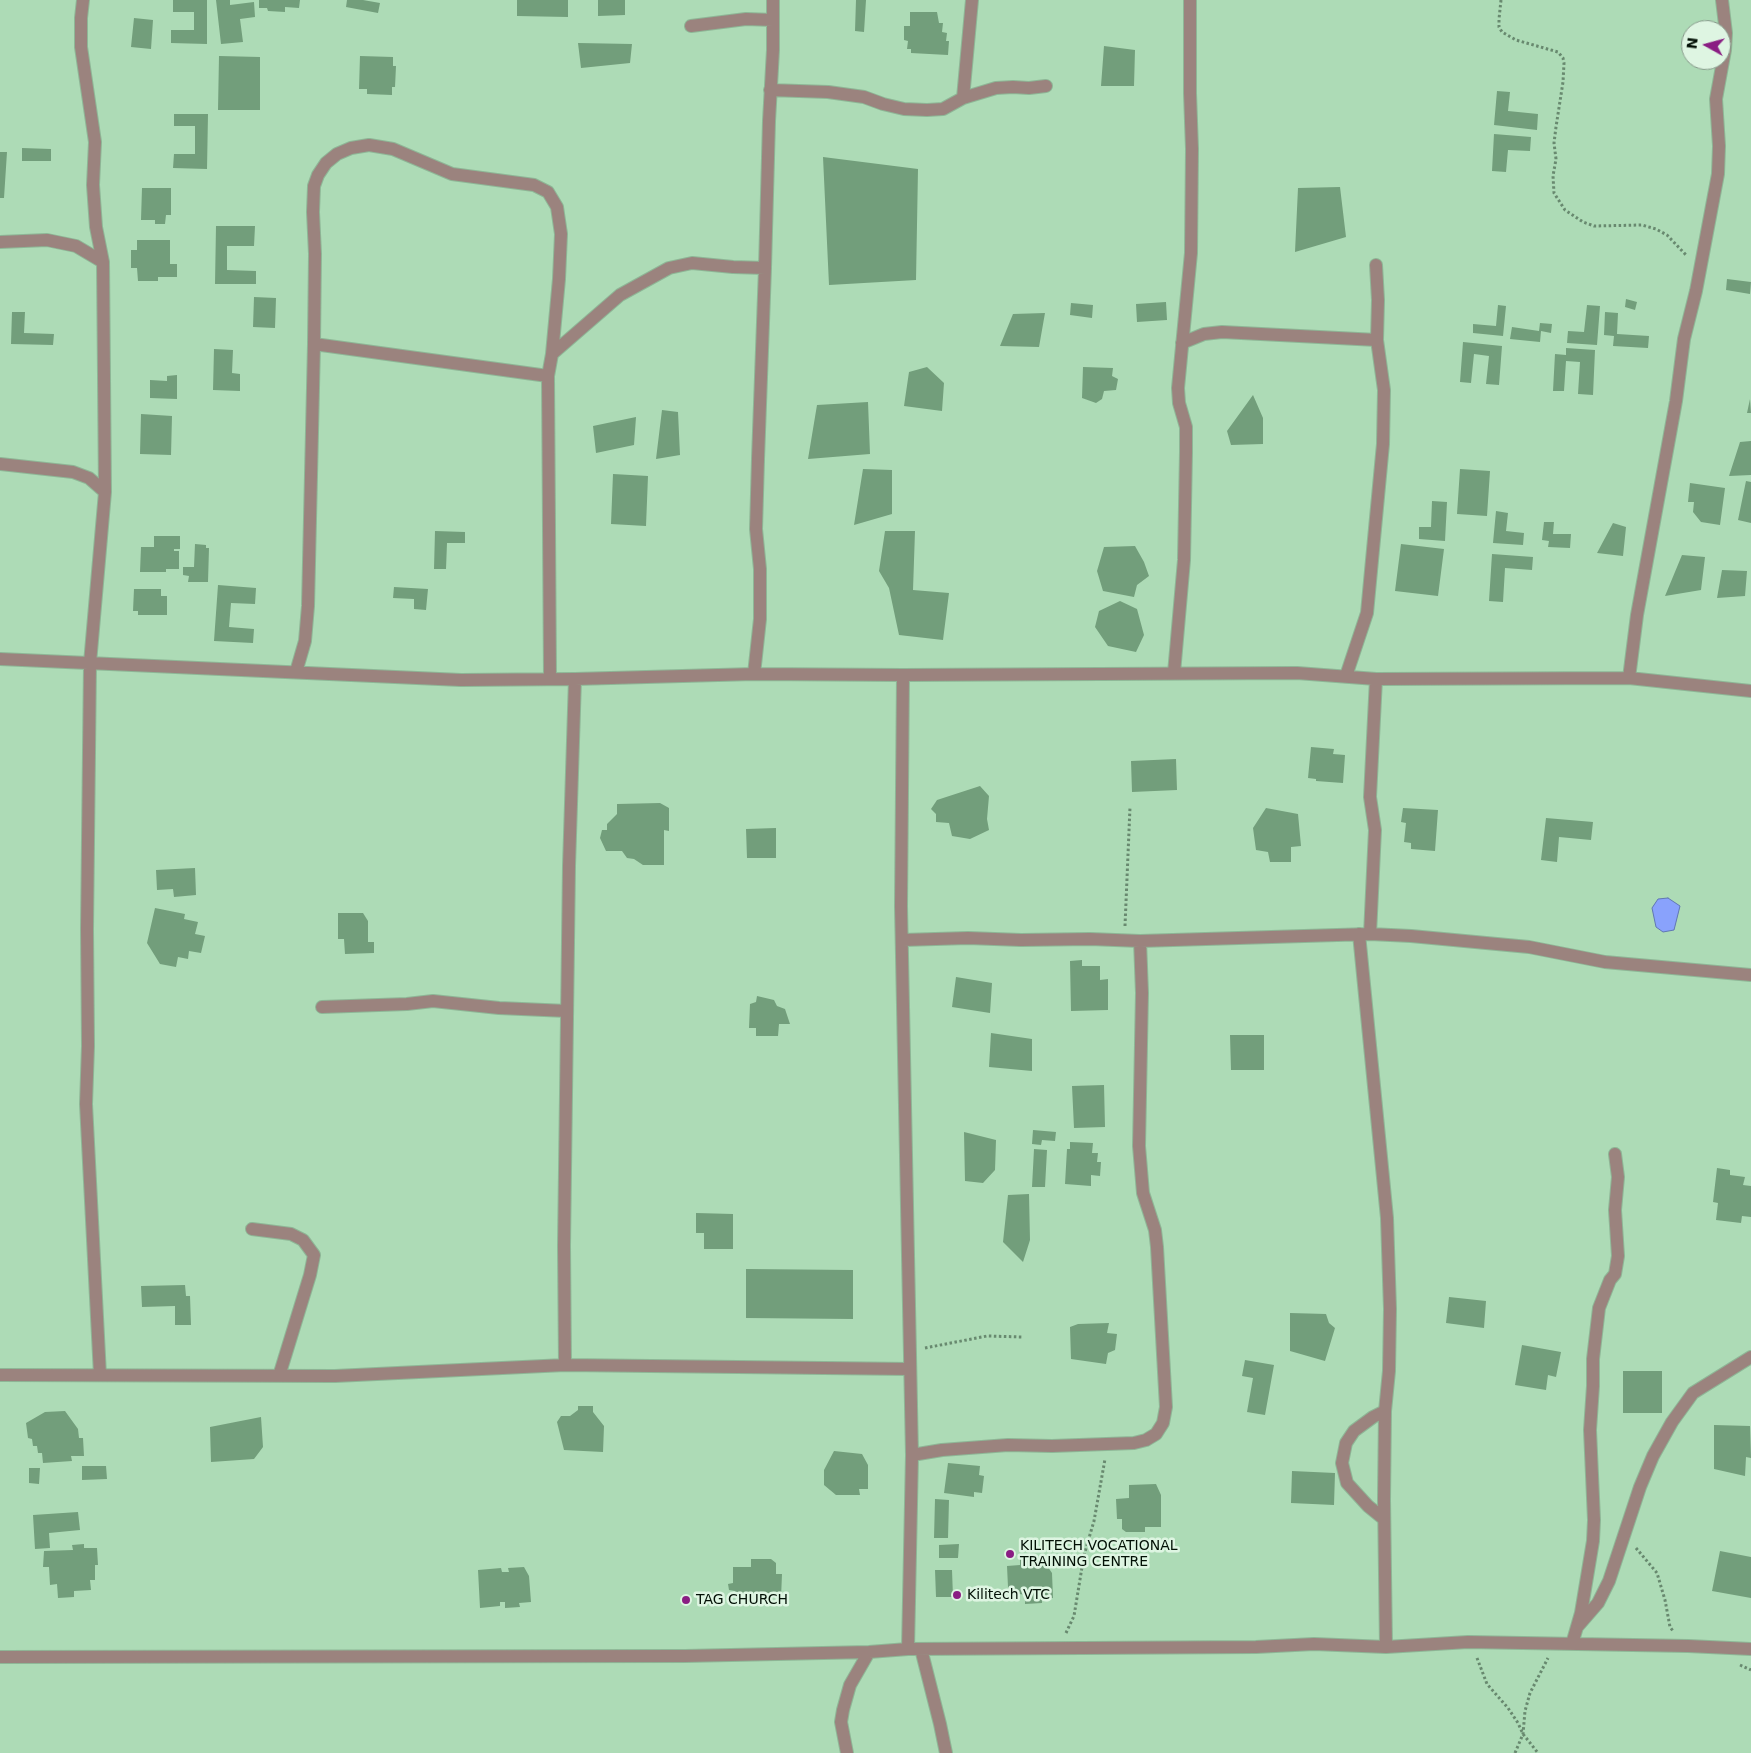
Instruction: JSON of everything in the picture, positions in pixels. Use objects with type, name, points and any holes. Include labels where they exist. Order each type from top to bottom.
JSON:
[{"type":"street","points":[[83,0],[81,47],[95,142],[93,185],[96,227],[103,262],[105,492],[90,663],[86,1104],[100,1375]]},
{"type":"street","points":[[754,674],[760,619],[760,569],[756,511],[766,198],[773,50],[773,0]]},
{"type":"street","points":[[963,98],[972,0]]},
{"type":"street","points":[[1174,673],[1184,560],[1186,427],[1179,403],[1178,388],[1189,281],[1192,214],[1190,0]]},
{"type":"street","points":[[1629,678],[1637,615],[1676,401],[1684,339],[1700,272],[1718,174],[1719,146],[1716,99],[1725,50],[1726,33],[1722,0]]},
{"type":"street","points":[[691,26],[746,19],[773,20]]},
{"type":"street","points":[[770,90],[828,92],[864,97],[904,109],[943,109],[963,98],[996,88],[1046,86]]},
{"type":"street","points":[[296,672],[305,641],[308,606],[314,344],[314,186],[318,175],[326,163],[337,154],[351,148],[369,145],[393,149],[452,174],[534,185],[548,192],[558,207],[561,234],[560,279],[548,376],[550,679]]},
{"type":"street","points":[[0,242],[47,240],[76,246],[103,262]]},
{"type":"street","points":[[552,354],[620,295],[669,268],[692,263],[765,268]]},
{"type":"street","points":[[1346,676],[1367,613],[1381,469],[1384,390],[1377,340],[1378,300],[1376,265]]},
{"type":"street","points":[[1182,343],[1204,334],[1222,332],[1377,340]]},
{"type":"street","points":[[314,344],[548,376]]},
{"type":"street","points":[[0,464],[73,472],[89,478],[105,492]]},
{"type":"street","points":[[0,659],[461,680],[754,674],[903,675],[1297,672],[1376,679],[1629,678],[1751,691]]},
{"type":"street","points":[[903,675],[901,906],[915,1649],[940,1724],[946,1753]]},
{"type":"street","points":[[565,1365],[564,1246],[569,866],[575,679]]},
{"type":"street","points":[[1376,679],[1370,797],[1375,830],[1365,934],[1387,1218],[1390,1310],[1384,1519],[1386,1647]]},
{"type":"street","points":[[903,940],[968,938],[1140,941],[1365,934],[1411,936],[1529,947],[1606,962],[1751,975]]},
{"type":"street","points":[[912,1455],[983,1446],[1134,1443],[1146,1440],[1156,1434],[1163,1423],[1166,1407],[1157,1247],[1155,1230],[1143,1193],[1140,1146],[1142,993],[1140,941]]},
{"type":"street","points":[[322,1007],[408,1004],[432,1001],[499,1008],[567,1011]]},
{"type":"street","points":[[1572,1644],[1581,1613],[1593,1541],[1594,1520],[1590,1430],[1596,1326],[1599,1308],[1610,1280],[1615,1274],[1618,1256],[1615,1210],[1618,1177],[1615,1154]]},
{"type":"street","points":[[252,1229],[291,1234],[303,1240],[314,1255],[310,1275],[279,1376]]},
{"type":"street","points":[[1576,1628],[1598,1603],[1609,1581],[1640,1487],[1653,1456],[1672,1422],[1693,1393],[1751,1357]]},
{"type":"street","points":[[0,1375],[335,1376],[565,1365],[910,1369]]},
{"type":"street","points":[[1384,1519],[1368,1506],[1347,1483],[1342,1463],[1346,1443],[1354,1431],[1368,1420],[1386,1411]]},
{"type":"street","points":[[0,1657],[675,1656],[869,1652],[915,1649],[1256,1647],[1314,1644],[1386,1647],[1456,1643],[1688,1646],[1751,1649]]},
{"type":"street","points":[[847,1753],[841,1722],[843,1710],[850,1685],[869,1652]]},
{"type":"path","points":[[1501,0],[1499,27],[1502,32],[1516,40],[1558,52],[1563,58],[1563,82],[1554,143],[1556,159],[1553,176],[1554,193],[1565,210],[1583,222],[1594,226],[1642,225],[1656,229],[1667,235],[1700,272]]},
{"type":"path","points":[[1124,941],[1130,807]]},
{"type":"path","points":[[910,1352],[987,1336],[1023,1337]]},
{"type":"path","points":[[1059,1648],[1074,1616],[1084,1555],[1094,1521],[1107,1444]]},
{"type":"path","points":[[1624,1538],[1657,1573],[1670,1627],[1688,1646]]},
{"type":"path","points":[[1456,1643],[1479,1660],[1487,1684],[1518,1722],[1523,1734],[1538,1753]]},
{"type":"path","points":[[1515,1753],[1523,1734],[1525,1711],[1530,1693],[1556,1644]]},
{"type":"water","points":[[1668,898],[1680,906],[1674,930],[1663,932],[1656,927],[1652,908],[1658,899]]},
{"type":"building","points":[[173,0],[207,0],[207,44],[171,43],[171,30],[194,30],[194,12],[173,12]]},
{"type":"building","points":[[216,0],[230,0],[230,5],[254,2],[255,17],[240,19],[243,42],[221,44]]},
{"type":"building","points":[[259,0],[300,0],[299,8],[285,7],[285,12],[268,11],[267,8],[259,8]]},
{"type":"building","points":[[347,0],[380,3],[378,13],[346,7]]},
{"type":"building","points":[[517,0],[568,0],[568,17],[517,16]]},
{"type":"building","points":[[598,0],[625,0],[625,15],[598,16]]},
{"type":"building","points":[[856,0],[866,0],[864,32],[855,31]]},
{"type":"building","points":[[910,12],[937,12],[939,23],[943,23],[942,32],[947,33],[946,41],[949,41],[948,55],[911,53],[911,49],[907,49],[908,41],[904,40],[904,26],[910,26]]},
{"type":"building","points":[[134,18],[153,20],[151,49],[131,47]]},
{"type":"building","points":[[578,43],[632,44],[630,63],[581,68]]},
{"type":"building","points":[[1104,46],[1135,50],[1134,86],[1101,86]]},
{"type":"building","points":[[219,56],[260,57],[260,110],[218,110]]},
{"type":"building","points":[[360,56],[393,57],[393,66],[396,66],[395,87],[392,87],[392,95],[367,94],[367,89],[359,89]]},
{"type":"building","points":[[1497,91],[1510,92],[1508,111],[1538,114],[1537,130],[1494,125]]},
{"type":"building","points":[[174,114],[208,114],[207,169],[173,168],[174,154],[195,154],[195,126],[174,126]]},
{"type":"building","points":[[1494,134],[1531,137],[1530,151],[1508,150],[1506,172],[1492,171]]},
{"type":"building","points":[[22,148],[51,149],[51,161],[22,161]]},
{"type":"building","points":[[0,152],[7,152],[4,198],[0,198]]},
{"type":"building","points":[[823,157],[918,169],[916,280],[829,285]]},
{"type":"building","points":[[1340,187],[1346,237],[1295,252],[1298,188]]},
{"type":"building","points":[[142,188],[171,188],[171,215],[166,215],[165,224],[155,224],[155,220],[141,220]]},
{"type":"building","points":[[216,226],[255,226],[254,246],[227,246],[227,270],[256,271],[256,284],[215,284]]},
{"type":"building","points":[[137,240],[170,240],[170,264],[177,264],[177,277],[158,277],[158,281],[138,281],[137,268],[131,268],[131,250],[137,250]]},
{"type":"building","points":[[1727,279],[1751,282],[1750,294],[1726,290]]},
{"type":"building","points":[[254,297],[276,298],[275,328],[253,327]]},
{"type":"building","points":[[1626,299],[1637,302],[1635,310],[1625,307]]},
{"type":"building","points":[[1166,302],[1167,320],[1137,322],[1136,304]]},
{"type":"building","points":[[1071,303],[1093,305],[1092,318],[1070,315]]},
{"type":"building","points":[[1498,305],[1506,306],[1503,336],[1473,333],[1473,324],[1496,326]]},
{"type":"building","points":[[1587,305],[1600,306],[1597,345],[1567,343],[1568,331],[1584,332]]},
{"type":"building","points":[[12,312],[25,312],[24,333],[54,334],[53,345],[11,344]]},
{"type":"building","points":[[1605,312],[1618,313],[1617,334],[1649,336],[1648,348],[1613,346],[1614,336],[1604,335]]},
{"type":"building","points":[[1045,313],[1039,347],[1000,346],[1013,314]]},
{"type":"building","points":[[1540,323],[1552,324],[1551,333],[1541,331],[1540,342],[1510,339],[1512,327],[1539,331]]},
{"type":"building","points":[[1463,342],[1502,346],[1499,385],[1486,384],[1489,356],[1474,354],[1471,383],[1460,382]]},
{"type":"building","points":[[1566,348],[1595,350],[1593,395],[1578,394],[1580,362],[1566,361],[1564,391],[1553,391],[1555,354],[1566,355]]},
{"type":"building","points":[[214,349],[233,350],[232,373],[240,374],[240,391],[213,390]]},
{"type":"building","points":[[927,367],[944,383],[942,411],[904,406],[909,372]]},
{"type":"building","points":[[1083,367],[1113,368],[1112,376],[1118,379],[1116,390],[1104,391],[1102,399],[1096,403],[1082,398]]},
{"type":"building","points":[[177,375],[177,399],[150,398],[150,380],[167,381],[167,376]]},
{"type":"building","points":[[1253,395],[1263,418],[1263,444],[1231,445],[1227,431]]},
{"type":"building","points":[[1750,399],[1751,413],[1747,413]]},
{"type":"building","points":[[868,402],[870,454],[808,459],[817,405]]},
{"type":"building","points":[[662,410],[678,412],[680,455],[656,459]]},
{"type":"building","points":[[141,414],[172,416],[171,455],[140,454]]},
{"type":"building","points":[[636,417],[634,445],[596,453],[593,426]]},
{"type":"building","points":[[1751,441],[1751,475],[1729,476],[1740,442]]},
{"type":"building","points":[[863,469],[892,470],[892,514],[854,525]]},
{"type":"building","points":[[1460,469],[1490,471],[1487,516],[1457,514]]},
{"type":"building","points":[[613,474],[648,476],[646,526],[611,524]]},
{"type":"building","points":[[1746,481],[1751,482],[1751,523],[1738,520]]},
{"type":"building","points":[[1690,483],[1725,488],[1720,525],[1701,522],[1693,512],[1694,502],[1688,502]]},
{"type":"building","points":[[1432,501],[1447,502],[1445,541],[1419,539],[1419,527],[1431,527]]},
{"type":"building","points":[[1496,511],[1508,513],[1506,531],[1524,533],[1523,545],[1493,543]]},
{"type":"building","points":[[1544,522],[1554,522],[1553,534],[1571,534],[1570,548],[1548,547],[1549,541],[1542,540]]},
{"type":"building","points":[[1613,523],[1626,527],[1623,556],[1597,553]]},
{"type":"building","points":[[435,531],[465,532],[465,543],[447,543],[446,569],[434,569]]},
{"type":"building","points":[[885,531],[915,531],[913,590],[949,593],[943,640],[899,635],[889,588],[879,571]]},
{"type":"building","points":[[154,536],[180,536],[180,549],[174,549],[174,551],[179,551],[179,569],[166,569],[166,572],[140,572],[141,547],[154,547]]},
{"type":"building","points":[[195,544],[206,545],[206,548],[209,548],[208,582],[188,582],[189,576],[183,575],[183,567],[194,567]]},
{"type":"building","points":[[1401,544],[1444,549],[1438,596],[1395,591]]},
{"type":"building","points":[[1135,546],[1149,576],[1137,585],[1134,597],[1103,591],[1097,571],[1104,547]]},
{"type":"building","points":[[1492,554],[1533,557],[1532,570],[1505,568],[1503,602],[1489,601]]},
{"type":"building","points":[[1682,555],[1705,557],[1701,590],[1665,596]]},
{"type":"building","points":[[1722,570],[1747,571],[1745,596],[1717,598]]},
{"type":"building","points":[[218,585],[256,588],[255,604],[231,603],[229,627],[254,629],[253,643],[214,641]]},
{"type":"building","points":[[394,587],[428,589],[426,610],[414,609],[414,599],[393,598]]},
{"type":"building","points":[[134,589],[161,589],[161,596],[167,596],[167,615],[138,615],[138,611],[133,611]]},
{"type":"building","points":[[1120,601],[1137,609],[1144,635],[1136,652],[1108,646],[1095,627],[1099,611]]},
{"type":"building","points":[[1311,747],[1334,749],[1333,754],[1345,755],[1343,783],[1316,781],[1316,779],[1308,778]]},
{"type":"building","points":[[1176,759],[1177,790],[1132,792],[1131,761]]},
{"type":"building","points":[[980,786],[989,796],[987,819],[989,830],[970,839],[952,836],[949,823],[936,822],[936,814],[931,809],[937,800]]},
{"type":"building","points":[[660,803],[669,808],[669,831],[664,830],[664,865],[643,865],[634,859],[627,858],[622,851],[606,851],[600,838],[602,830],[607,830],[607,824],[617,814],[617,804]]},
{"type":"building","points":[[1266,808],[1298,814],[1301,846],[1291,847],[1291,862],[1270,862],[1268,852],[1256,850],[1253,828]]},
{"type":"building","points":[[1403,808],[1438,810],[1435,851],[1411,849],[1411,843],[1404,842],[1406,823],[1401,822]]},
{"type":"building","points":[[1546,818],[1593,822],[1591,840],[1559,837],[1557,862],[1541,860]]},
{"type":"building","points":[[776,828],[776,858],[747,858],[746,829]]},
{"type":"building","points":[[195,868],[196,895],[174,897],[173,889],[157,890],[156,870]]},
{"type":"building","points":[[155,908],[185,914],[184,919],[198,922],[195,934],[205,936],[201,953],[189,951],[188,959],[178,957],[176,967],[160,964],[147,943]]},
{"type":"building","points":[[338,913],[363,913],[368,921],[368,942],[374,942],[374,953],[345,954],[344,939],[338,939]]},
{"type":"building","points":[[1082,960],[1082,966],[1100,966],[1100,980],[1108,979],[1108,1010],[1071,1011],[1070,961]]},
{"type":"building","points":[[956,977],[992,983],[990,1013],[952,1007]]},
{"type":"building","points":[[757,996],[774,1000],[777,1006],[785,1009],[790,1024],[779,1024],[778,1036],[756,1036],[756,1028],[749,1028],[750,1004],[756,1002]]},
{"type":"building","points":[[991,1033],[1032,1039],[1032,1071],[989,1067]]},
{"type":"building","points":[[1230,1035],[1264,1035],[1264,1070],[1231,1070]]},
{"type":"building","points":[[1104,1085],[1105,1127],[1074,1128],[1072,1086]]},
{"type":"building","points":[[1033,1130],[1056,1132],[1055,1141],[1042,1140],[1041,1145],[1032,1144]]},
{"type":"building","points":[[964,1132],[996,1140],[995,1170],[983,1183],[965,1181]]},
{"type":"building","points":[[1070,1142],[1093,1143],[1092,1153],[1098,1153],[1097,1162],[1101,1162],[1100,1176],[1091,1175],[1091,1186],[1065,1184],[1067,1149],[1070,1149]]},
{"type":"building","points":[[1034,1149],[1047,1150],[1045,1187],[1032,1187]]},
{"type":"building","points":[[1717,1168],[1730,1170],[1730,1175],[1745,1177],[1743,1185],[1751,1186],[1751,1217],[1742,1216],[1741,1223],[1716,1220],[1718,1203],[1713,1202]]},
{"type":"building","points":[[1029,1194],[1030,1240],[1023,1262],[1003,1242],[1008,1195]]},
{"type":"building","points":[[696,1213],[733,1214],[733,1249],[704,1249],[704,1233],[696,1233]]},
{"type":"building","points":[[746,1269],[853,1270],[853,1319],[746,1318]]},
{"type":"building","points":[[185,1285],[186,1296],[190,1296],[191,1325],[175,1325],[175,1306],[142,1307],[141,1286]]},
{"type":"building","points":[[1449,1297],[1486,1301],[1484,1328],[1446,1323]]},
{"type":"building","points":[[1290,1313],[1326,1314],[1329,1323],[1335,1328],[1325,1361],[1290,1351]]},
{"type":"building","points":[[1109,1323],[1107,1333],[1117,1334],[1115,1350],[1108,1353],[1106,1364],[1071,1359],[1070,1327],[1078,1324]]},
{"type":"building","points":[[1522,1345],[1561,1352],[1556,1377],[1548,1375],[1546,1390],[1515,1385]]},
{"type":"building","points":[[1245,1360],[1274,1365],[1265,1415],[1247,1412],[1253,1378],[1242,1376]]},
{"type":"building","points":[[1623,1371],[1662,1371],[1662,1413],[1623,1413]]},
{"type":"building","points":[[578,1406],[593,1406],[593,1412],[604,1426],[603,1452],[564,1450],[557,1422],[561,1416],[570,1416],[578,1410]]},
{"type":"building","points":[[65,1411],[78,1429],[79,1438],[83,1438],[84,1456],[71,1456],[72,1461],[43,1463],[42,1453],[38,1453],[37,1446],[33,1446],[32,1439],[28,1438],[26,1423],[45,1412]]},
{"type":"building","points":[[261,1417],[263,1447],[254,1459],[211,1462],[210,1427]]},
{"type":"building","points":[[1714,1425],[1750,1426],[1751,1458],[1746,1457],[1745,1476],[1714,1469]]},
{"type":"building","points":[[834,1451],[862,1454],[868,1465],[868,1489],[859,1489],[860,1495],[836,1495],[824,1485],[824,1470]]},
{"type":"building","points":[[948,1463],[980,1466],[979,1475],[984,1476],[982,1493],[974,1492],[974,1497],[944,1493]]},
{"type":"building","points":[[82,1466],[106,1466],[107,1479],[82,1480]]},
{"type":"building","points":[[29,1468],[40,1468],[39,1484],[29,1483]]},
{"type":"building","points":[[1292,1471],[1335,1473],[1334,1505],[1291,1503]]},
{"type":"building","points":[[1156,1484],[1161,1495],[1161,1527],[1145,1527],[1145,1532],[1126,1532],[1122,1529],[1122,1519],[1117,1519],[1116,1499],[1129,1498],[1129,1485]]},
{"type":"building","points":[[935,1499],[949,1500],[948,1538],[934,1538]]},
{"type":"building","points":[[78,1512],[80,1530],[49,1533],[50,1548],[35,1549],[33,1515]]},
{"type":"building","points":[[84,1544],[84,1548],[97,1548],[98,1565],[95,1565],[95,1580],[90,1580],[91,1590],[74,1591],[74,1597],[58,1598],[57,1584],[50,1585],[49,1567],[43,1567],[44,1551],[73,1550],[72,1545]]},
{"type":"building","points":[[959,1544],[958,1558],[939,1558],[939,1545]]},
{"type":"building","points":[[1720,1551],[1751,1557],[1751,1598],[1712,1591]]},
{"type":"building","points":[[1041,1557],[1052,1573],[1053,1598],[1042,1599],[1042,1603],[1025,1604],[1025,1595],[1014,1593],[1008,1587],[1007,1566],[1020,1565],[1020,1558]]},
{"type":"building","points":[[751,1559],[771,1559],[776,1563],[776,1574],[782,1574],[781,1598],[764,1597],[764,1600],[739,1600],[735,1591],[729,1590],[728,1584],[733,1583],[733,1567],[751,1567]]},
{"type":"building","points":[[524,1567],[529,1576],[531,1602],[519,1603],[520,1607],[505,1608],[505,1602],[500,1602],[500,1606],[480,1608],[478,1570],[501,1568],[502,1572],[509,1572],[508,1568]]},
{"type":"building","points":[[935,1570],[952,1570],[953,1597],[936,1597]]},
{"type":"place","name":"KILITECH VOCATIONAL TRAINING CENTRE","points":[[1010,1554]]},
{"type":"place","name":"Kilitech VTC","points":[[957,1595]]},
{"type":"place","name":"TAG CHURCH","points":[[686,1600]]}]
